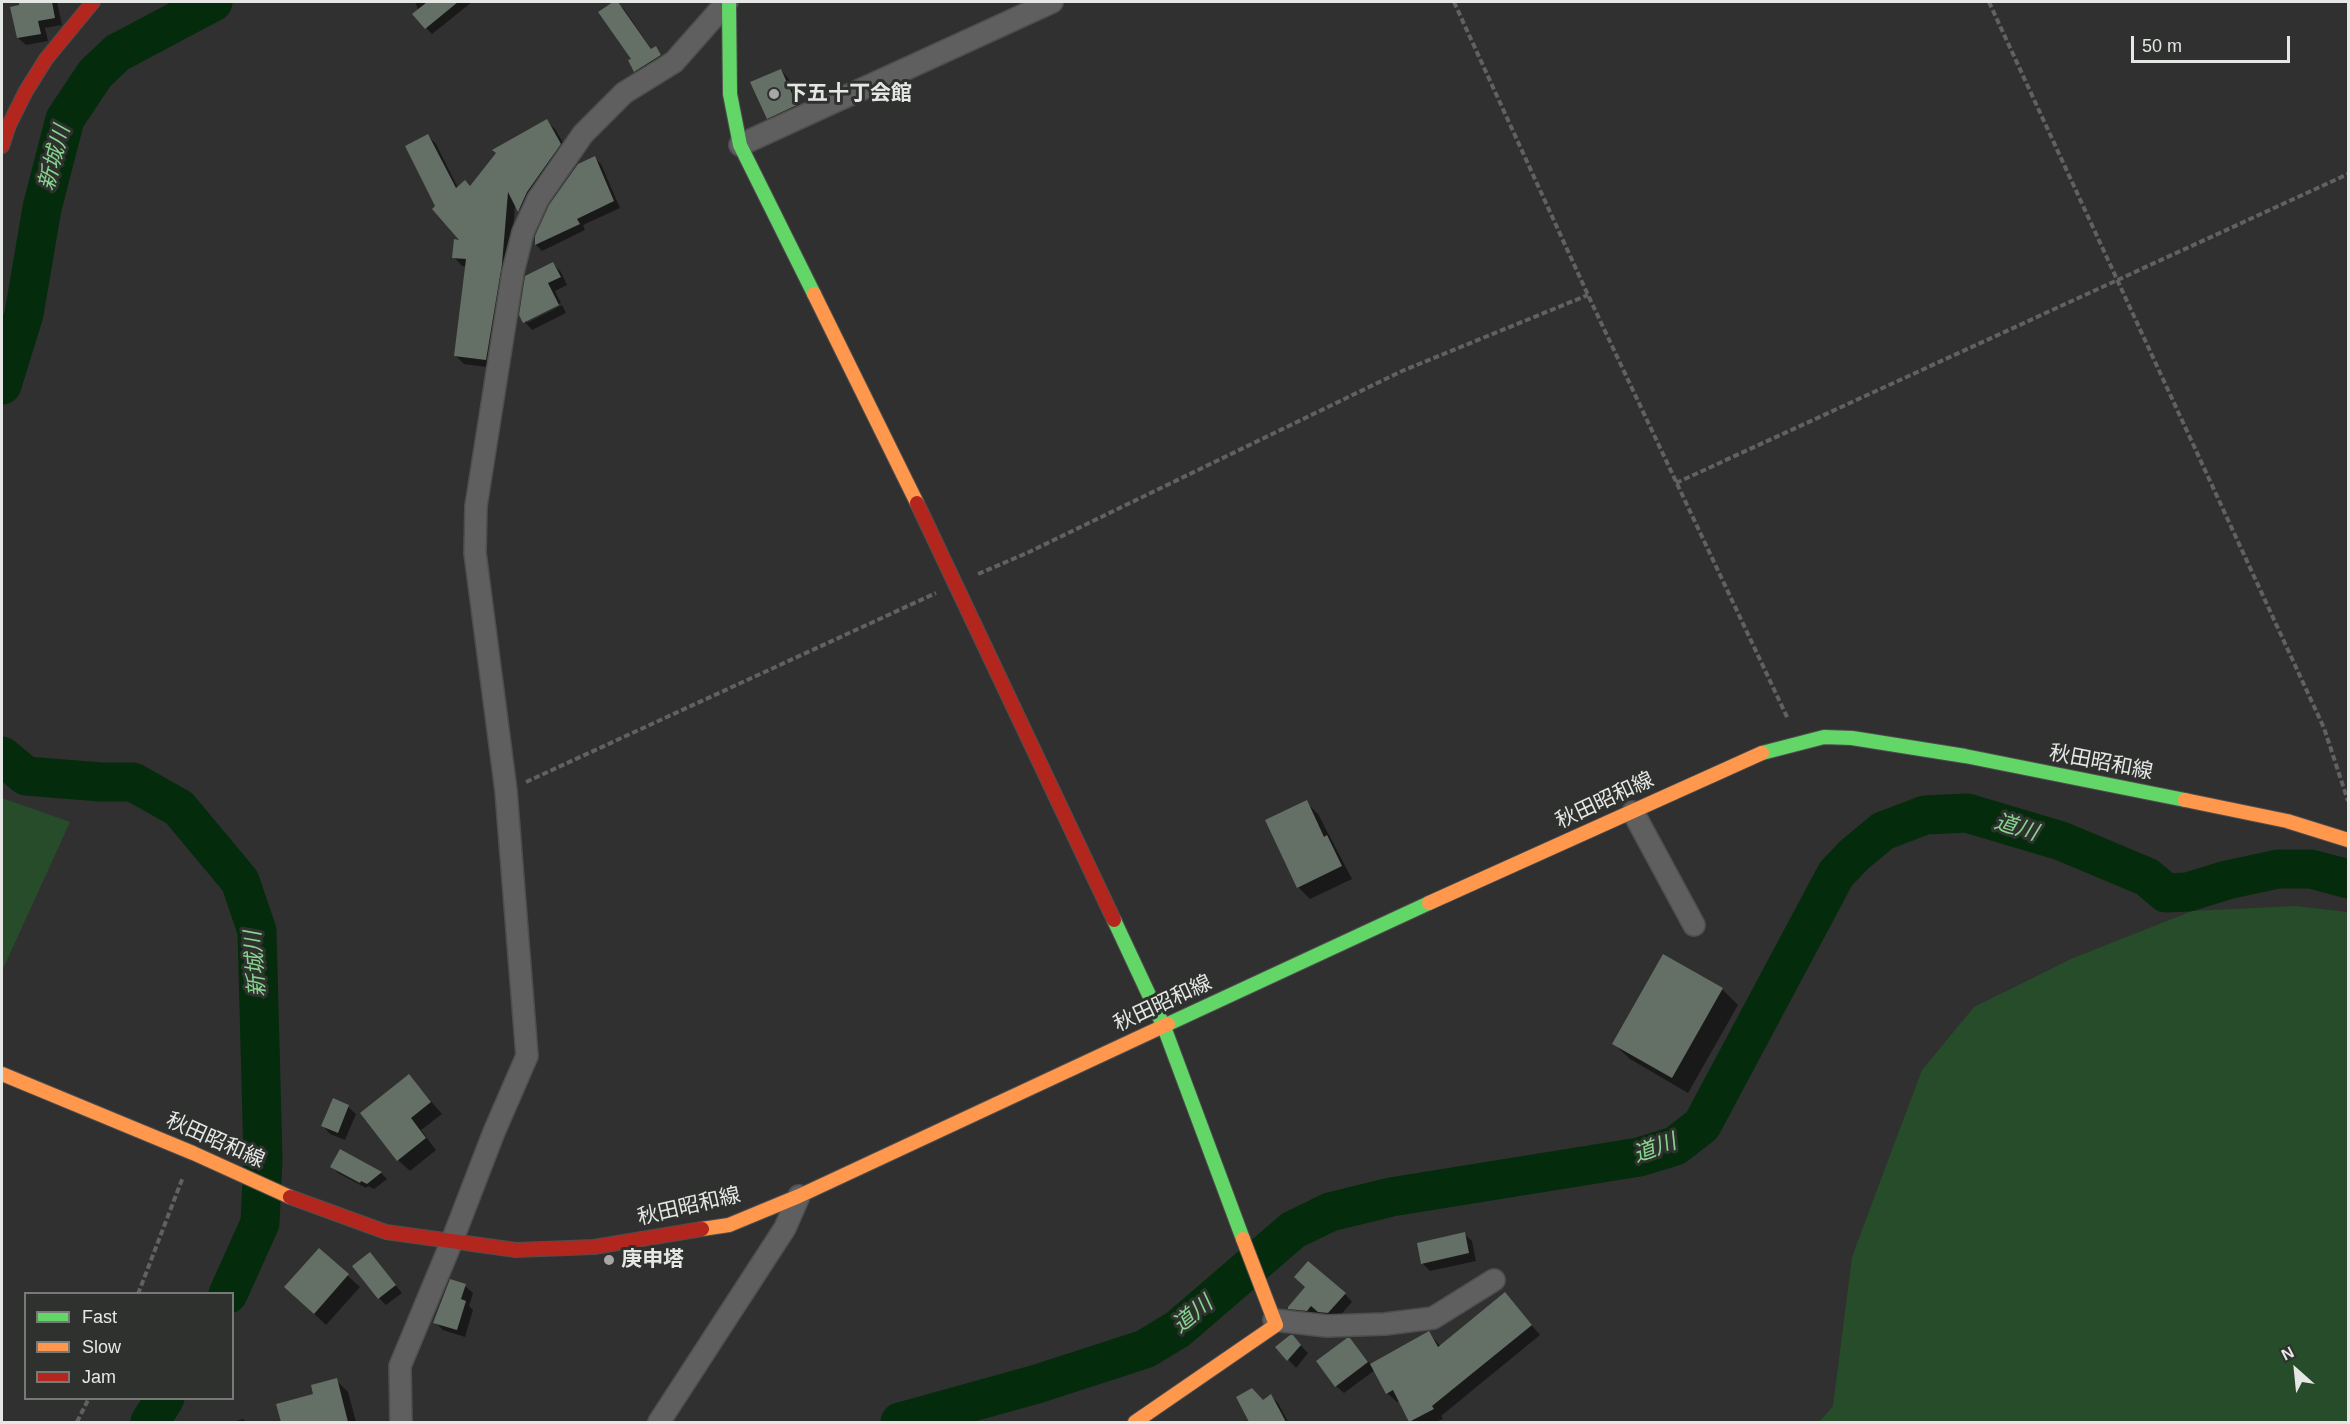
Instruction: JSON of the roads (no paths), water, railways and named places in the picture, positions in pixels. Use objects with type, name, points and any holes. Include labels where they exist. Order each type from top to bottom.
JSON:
[{"type":"main road","points":[[2,146],[9,125],[46,59],[93,2]]},
{"type":"main road","points":[[728,2],[730,94],[740,145],[957,584],[1164,1027],[1276,1325],[1135,1422]]},
{"type":"main road","name":"秋田昭和線","points":[[2,1074],[193,1153],[285,1195],[386,1232],[516,1250],[594,1247],[729,1224],[799,1196],[1483,878],[1762,753],[1799,742],[1824,737],[1852,738],[1965,756],[2287,821],[2349,840]]},
{"type":"street","points":[[401,1422],[400,1366],[527,1056],[506,791],[475,553],[476,506],[513,272],[523,232],[538,199],[583,134],[624,93],[675,62],[728,2]]},
{"type":"street","points":[[740,145],[1052,2]]},
{"type":"street","points":[[1633,812],[1694,925]]},
{"type":"street","points":[[659,1422],[785,1228],[799,1196]]},
{"type":"street","points":[[1274,1320],[1327,1326],[1385,1324],[1432,1318],[1494,1280]]},
{"type":"waterway","name":"新城川","points":[[2,385],[24,314],[42,208],[65,119],[95,74],[117,53],[213,2]]},
{"type":"waterway","name":"新城川","points":[[2,756],[26,776],[133,782],[179,808],[240,881],[257,931],[263,1159],[260,1223],[229,1292]]},
{"type":"waterway","name":"道川","points":[[900,1422],[1037,1384],[1145,1349],[1178,1329],[1293,1230],[1330,1212],[1391,1197],[1639,1157],[1675,1146],[1702,1125],[1836,874],[1854,855],[1883,831],[1925,815],[1967,813],[2061,841],[2147,877],[2166,893],[2188,892],[2227,880],[2278,869],[2311,869],[2348,879]]},
{"type":"waterway","name":"新城川","points":[[150,1422],[164,1400]]},
{"type":"place","name":"下五十丁会館","points":[[774,94]]},
{"type":"place","name":"庚申塔","points":[[609,1260]]}]
